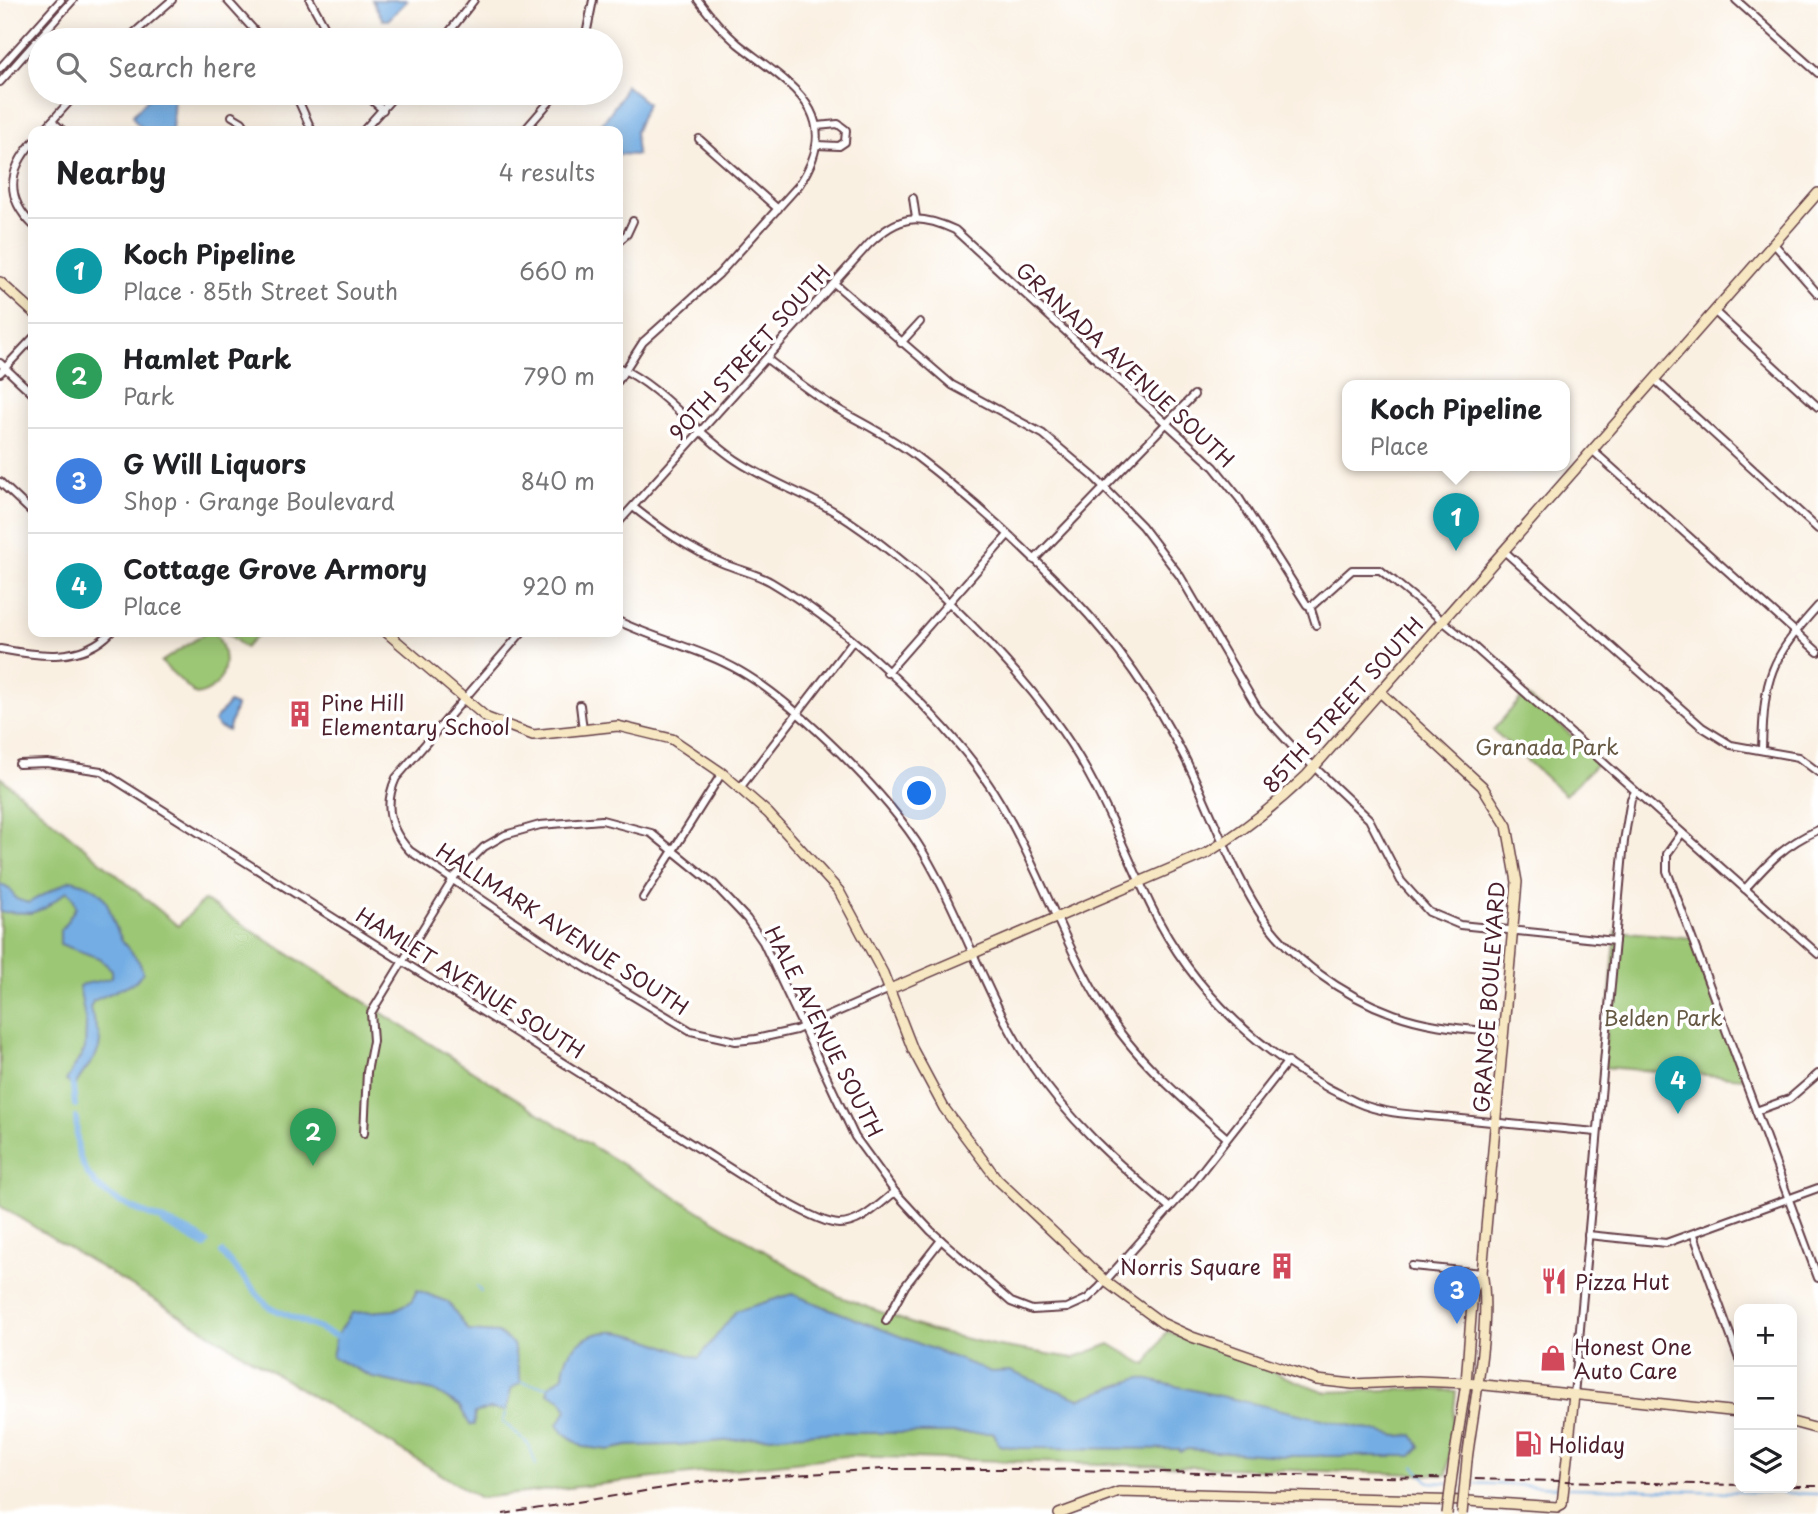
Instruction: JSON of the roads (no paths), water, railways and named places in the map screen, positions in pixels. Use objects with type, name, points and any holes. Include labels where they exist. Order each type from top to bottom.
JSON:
[{"type":"street","points":[[36,28],[61,0]]},
{"type":"street","points":[[48,28],[73,0]]},
{"type":"street","points":[[140,28],[172,0]]},
{"type":"street","points":[[227,0],[252,28]]},
{"type":"street","points":[[310,0],[325,28]]},
{"type":"street","points":[[452,28],[474,0]]},
{"type":"street","points":[[587,28],[593,0]]},
{"type":"street","points":[[623,365],[643,342],[719,274],[778,209],[808,172],[817,142],[817,126],[798,89],[736,42],[698,0]]},
{"type":"street","points":[[1737,0],[1818,73]]},
{"type":"street","points":[[0,68],[28,37]]},
{"type":"street","points":[[0,82],[28,51]]},
{"type":"street","points":[[48,126],[66,105]]},
{"type":"street","points":[[300,105],[310,126]]},
{"type":"street","points":[[377,105],[383,110]]},
{"type":"street","points":[[368,126],[387,105]]},
{"type":"street","points":[[528,126],[547,105]]},
{"type":"street","points":[[232,116],[245,126]]},
{"type":"street","points":[[52,121],[58,126]]},
{"type":"street","points":[[817,126],[838,124],[846,130],[845,142],[839,146],[817,142]]},
{"type":"street","points":[[699,139],[778,209]]},
{"type":"street","points":[[28,149],[15,167],[12,187],[16,204],[28,219]]},
{"type":"street","name":"85TH STREET SOUTH","points":[[803,1027],[1141,884],[1224,843],[1277,804],[1314,767],[1818,193]]},
{"type":"street","points":[[913,198],[916,218]]},
{"type":"street","name":"90TH STREET SOUTH","points":[[623,518],[884,229],[916,218]]},
{"type":"street","name":"GRANADA AVENUE SOUTH","points":[[916,218],[933,220],[955,230],[1214,467],[1239,498],[1310,606],[1316,625]]},
{"type":"street","points":[[623,238],[633,221]]},
{"type":"street","points":[[1774,244],[1818,293]]},
{"type":"street","points":[[0,282],[28,307]]},
{"type":"street","points":[[835,284],[952,385],[1043,434],[1142,526],[1180,576],[1258,709],[1369,820],[1401,881],[1429,912],[1461,925],[1615,941]]},
{"type":"street","points":[[1714,312],[1818,407]]},
{"type":"street","points":[[901,342],[920,322]]},
{"type":"street","points":[[28,343],[2,368],[28,390]]},
{"type":"street","points":[[767,359],[831,405],[916,456],[1008,535],[1074,600],[1129,667],[1183,755],[1259,912],[1293,951],[1343,990],[1395,1014],[1421,1022],[1503,1033]]},
{"type":"street","points":[[623,370],[675,407],[735,460],[834,511],[866,534],[1003,657],[1055,720],[1107,806],[1141,884],[1187,968],[1213,1001],[1240,1027],[1288,1061],[1358,1103],[1409,1114],[1597,1132]]},
{"type":"street","points":[[1654,379],[1818,529]]},
{"type":"street","points":[[1034,560],[1194,395]]},
{"type":"street","points":[[1592,450],[1818,652]]},
{"type":"street","points":[[0,482],[28,508]]},
{"type":"street","points":[[633,507],[667,534],[724,564],[746,569],[799,600],[852,642],[937,720],[994,793],[1028,851],[1057,918],[1107,1015],[1153,1069],[1227,1138]]},
{"type":"street","points":[[887,673],[1008,535]]},
{"type":"street","points":[[1504,551],[1702,727],[1731,745],[1747,749],[1762,748],[1798,757],[1818,772]]},
{"type":"street","points":[[1310,606],[1352,570],[1380,570],[1473,646],[1818,954]]},
{"type":"street","points":[[1762,748],[1770,670],[1795,631],[1818,606]]},
{"type":"street","points":[[623,624],[648,636],[705,655],[740,671],[795,714],[874,789],[922,852],[1013,1037],[1060,1105],[1108,1155],[1170,1208]]},
{"type":"street","points":[[0,649],[68,656],[93,647],[105,637]]},
{"type":"street","points":[[392,637],[487,718],[523,733],[550,734],[618,726],[672,739],[740,788],[784,829],[839,891],[890,989],[913,1050],[944,1108],[967,1140],[997,1179],[1105,1281],[1140,1309],[1186,1335],[1317,1380],[1353,1384],[1418,1381],[1477,1384],[1734,1411]]},
{"type":"street","points":[[462,699],[518,637]]},
{"type":"street","points":[[740,788],[852,642]]},
{"type":"street","name":"GRANGE BOULEVARD","points":[[1380,692],[1482,786],[1501,812],[1507,826],[1517,882],[1482,1273],[1485,1289],[1477,1384],[1462,1514]]},
{"type":"street","name":"HALLMARK AVENUE SOUTH","points":[[462,699],[413,756],[390,791],[388,808],[395,832],[410,851],[453,879],[484,904],[691,1031],[736,1041],[756,1040],[803,1027]]},
{"type":"street","points":[[580,705],[583,730]]},
{"type":"street","name":"HAMLET AVENUE SOUTH","points":[[19,764],[47,763],[101,771],[403,959],[706,1153],[801,1209],[840,1224],[861,1218],[895,1192]]},
{"type":"street","points":[[643,898],[722,773]]},
{"type":"street","points":[[1059,1514],[1119,1492],[1468,1501],[1557,1507],[1567,1499],[1569,1441],[1624,841],[1630,799],[1634,792]]},
{"type":"street","name":"HALE AVENUE SOUTH","points":[[364,1133],[367,1072],[373,1041],[371,1013],[453,879],[485,847],[505,835],[540,825],[602,820],[651,833],[723,892],[747,919],[763,942],[855,1137],[895,1192],[941,1240],[1011,1302],[1032,1310],[1050,1311],[1081,1302],[1105,1281],[1170,1208],[1288,1061]]},
{"type":"street","points":[[1745,889],[1778,853],[1793,841],[1818,830]]},
{"type":"street","points":[[1682,833],[1667,854],[1667,871],[1818,1278]]},
{"type":"street","points":[[1756,1111],[1789,1099],[1818,1074]]},
{"type":"street","points":[[1588,1235],[1666,1243],[1818,1188]]},
{"type":"street","points":[[1694,1235],[1734,1345]]},
{"type":"street","points":[[886,1321],[905,1286],[941,1240]]},
{"type":"street","points":[[1412,1266],[1482,1273]]},
{"type":"street","name":"GRANGE BOULEVARD","points":[[1447,1514],[1466,1384],[1473,1290],[1482,1273]]},
{"type":"street","points":[[1797,1423],[1818,1429]]},
{"type":"water","points":[[372,0],[408,0],[388,20],[383,20]]},
{"type":"water","points":[[625,85],[647,103],[635,133],[637,155],[623,154],[623,126],[601,126],[615,105],[623,105]]},
{"type":"water","points":[[142,105],[173,105],[172,126],[140,126],[133,115]]},
{"type":"water","points":[[229,703],[236,706],[228,731],[218,727],[214,721]]},
{"type":"water","points":[[71,880],[97,890],[104,897],[119,934],[138,960],[143,972],[135,982],[93,1001],[90,1008],[100,1038],[99,1048],[75,1087],[66,1081],[85,1049],[86,1024],[79,986],[109,979],[112,977],[112,970],[99,958],[60,944],[60,932],[76,907],[73,897],[67,891],[45,908],[31,913],[0,912],[0,884],[11,890],[16,899],[28,903]]},
{"type":"water","points":[[417,1290],[448,1302],[469,1331],[498,1333],[513,1344],[521,1382],[511,1389],[506,1411],[489,1409],[475,1413],[474,1425],[470,1425],[460,1407],[434,1391],[374,1378],[332,1357],[336,1336],[352,1313],[394,1310],[411,1302]]},
{"type":"water","points":[[792,1294],[991,1372],[1010,1371],[1079,1399],[1140,1378],[1397,1436],[1413,1435],[1420,1447],[1411,1456],[1282,1456],[1188,1449],[1180,1452],[1179,1449],[1016,1448],[999,1445],[994,1433],[816,1433],[678,1445],[628,1446],[609,1450],[583,1447],[564,1433],[558,1424],[567,1410],[561,1399],[548,1393],[548,1387],[563,1376],[569,1353],[593,1335],[608,1332],[638,1336],[699,1358],[736,1311]]},
{"type":"waterway","points":[[72,1079],[75,1105]]},
{"type":"waterway","points":[[76,1117],[79,1154],[87,1173],[100,1188],[116,1200],[190,1232],[207,1243]]},
{"type":"waterway","points":[[164,1223],[205,1246]]},
{"type":"waterway","points":[[222,1253],[269,1307],[336,1336]]},
{"type":"waterway","points":[[477,1286],[481,1292]]},
{"type":"waterway","points":[[521,1382],[548,1387]]},
{"type":"waterway","points":[[506,1411],[503,1422],[529,1445],[536,1465]]},
{"type":"waterway","points":[[1414,1466],[1429,1482],[1448,1483]]},
{"type":"waterway","points":[[1468,1483],[1560,1487]]},
{"type":"waterway","points":[[1569,1488],[1818,1494]]},
{"type":"railway","points":[[503,1514],[707,1481],[882,1469],[1027,1469],[1734,1485]]},
{"type":"railway","points":[[1797,1486],[1818,1486]]},
{"type":"place","name":"Koch Pipeline","points":[[1456,551]]},
{"type":"place","name":"Pine Hill Elementary School","points":[[300,714]]},
{"type":"place","name":"Cottage Grove Armory","points":[[1678,1114]]},
{"type":"place","name":"Hamlet Park","points":[[313,1166]]},
{"type":"place","name":"Norris Square","points":[[1282,1266]]},
{"type":"place","name":"Pizza Hut","points":[[1554,1281]]},
{"type":"place","name":"G Will Liquors","points":[[1457,1324]]},
{"type":"place","name":"Honest One Auto Care","points":[[1553,1358]]},
{"type":"place","name":"Holiday","points":[[1528,1444]]},
{"type":"park label","name":"Granada Park","points":[[1547,746]]},
{"type":"park label","name":"Belden Park","points":[[1663,1017]]}]
